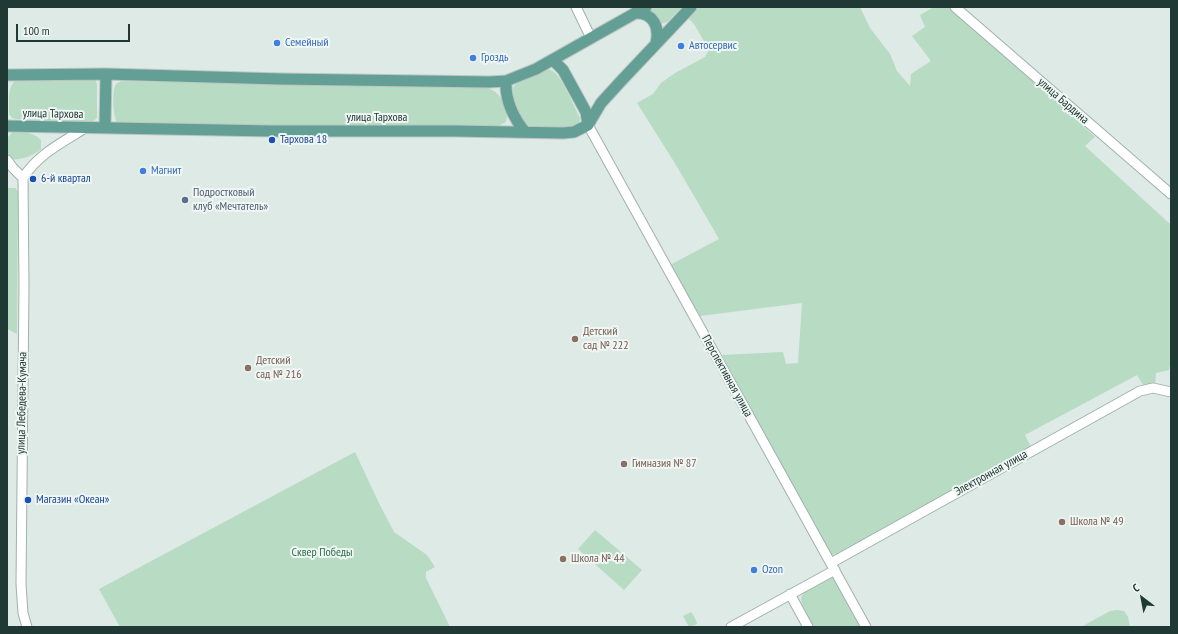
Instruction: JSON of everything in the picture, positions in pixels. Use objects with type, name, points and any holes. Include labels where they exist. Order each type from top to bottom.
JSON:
[{"type":"main road","points":[[7,75],[106,74],[281,79],[506,81],[536,69],[646,7]]},
{"type":"main road","points":[[588,125],[601,103],[656,42],[691,7]]},
{"type":"main road","points":[[635,13],[645,13],[653,20],[658,35],[656,42]]},
{"type":"main road","points":[[553,60],[563,70],[586,112],[588,125]]},
{"type":"main road","points":[[106,74],[106,127]]},
{"type":"main road","points":[[506,81],[506,91],[514,118],[525,132]]},
{"type":"main road","name":"улица Тархова","points":[[7,126],[272,131],[455,131],[563,133],[574,132],[588,125]]},
{"type":"street","points":[[576,7],[591,38]]},
{"type":"street","name":"улица Бардина","points":[[955,7],[1171,194]]},
{"type":"street","name":"Перспективная улица","points":[[588,125],[866,627]]},
{"type":"street","points":[[7,160],[23,178],[29,168],[46,153],[87,127]]},
{"type":"street","name":"улица Лебедева-Кумача","points":[[23,178],[24,286],[21,584],[23,613],[27,627]]},
{"type":"street","name":"Электронная улица","points":[[731,627],[790,594],[833,566],[1140,391],[1153,388],[1171,392]]},
{"type":"street","points":[[790,594],[808,627]]},
{"type":"green space","points":[[654,7],[682,7],[667,22],[661,24],[652,14],[651,10]]},
{"type":"green space","points":[[699,7],[860,7],[870,28],[890,54],[897,71],[910,86],[911,74],[931,61],[912,36],[925,27],[920,15],[934,7],[948,7],[1095,137],[1085,146],[1171,225],[1171,359],[1169,370],[1156,373],[1155,385],[1143,385],[1137,375],[1025,435],[1031,447],[833,555],[828,551],[722,355],[783,352],[786,364],[798,363],[802,303],[700,316],[670,265],[719,239],[676,165],[637,103],[653,94],[661,83],[675,73],[705,57],[709,50],[694,24],[688,18]]},
{"type":"green space","points":[[541,69],[548,69],[552,71],[561,80],[580,118],[579,125],[565,128],[534,129],[525,123],[514,104],[512,98],[513,88],[521,80]]},
{"type":"green space","points":[[95,79],[97,84],[97,118],[92,122],[17,119],[12,118],[9,114],[10,90],[11,86],[17,80]]},
{"type":"green space","points":[[122,81],[486,88],[496,92],[500,96],[507,111],[507,117],[506,122],[498,126],[127,125],[117,122],[114,110],[113,94],[115,86],[117,83]]},
{"type":"green space","points":[[13,132],[24,132],[35,135],[41,140],[41,149],[27,157],[10,159],[7,153],[8,137]]},
{"type":"green space","points":[[8,188],[15,188],[18,191],[17,334],[7,329]]},
{"type":"green space","name":"Сквер Победы","points":[[355,452],[394,532],[427,555],[435,567],[426,572],[426,578],[450,627],[120,627],[99,589]]},
{"type":"green space","points":[[595,530],[642,570],[624,590],[578,549]]},
{"type":"green space","points":[[830,576],[834,578],[863,627],[813,627],[803,607],[801,600],[802,596],[805,591]]},
{"type":"green space","points":[[1110,611],[1124,611],[1128,617],[1130,627],[1081,627]]},
{"type":"green space","points":[[691,612],[697,624],[689,627],[683,616]]},
{"type":"place","name":"Семейный","points":[[277,43]]},
{"type":"place","name":"Автосервис","points":[[681,46]]},
{"type":"place","name":"Гроздь","points":[[473,58]]},
{"type":"place","name":"Тархова 18","points":[[272,140]]},
{"type":"place","name":"Магнит","points":[[143,171]]},
{"type":"place","name":"6-й квартал","points":[[33,179]]},
{"type":"place","name":"Подростковый клуб «Мечтатель»","points":[[185,200]]},
{"type":"place","name":"Детский сад № 222","points":[[575,339]]},
{"type":"place","name":"Детский сад № 216","points":[[248,368]]},
{"type":"place","name":"Гимназия № 87","points":[[624,464]]},
{"type":"place","name":"Магазин «Океан»","points":[[28,500]]},
{"type":"place","name":"Школа № 49","points":[[1062,522]]},
{"type":"place","name":"Школа № 44","points":[[563,559]]},
{"type":"place","name":"Ozon","points":[[754,570]]}]
